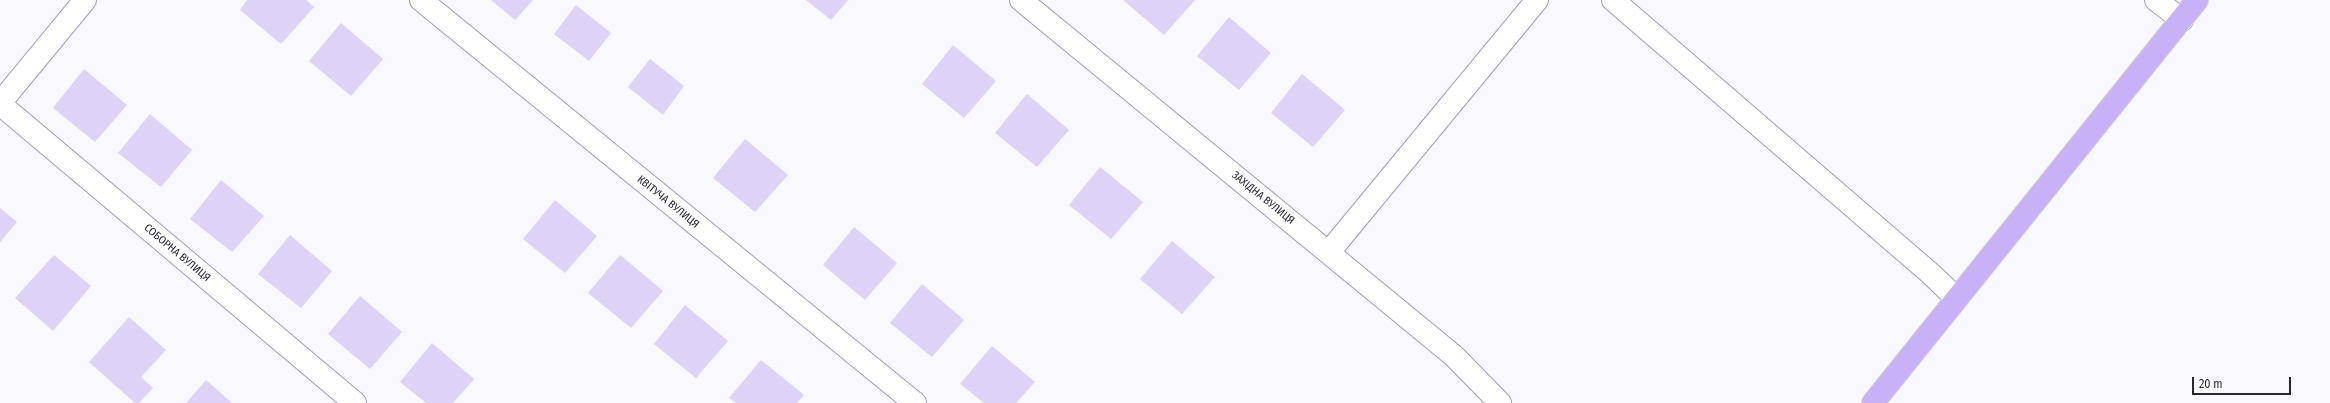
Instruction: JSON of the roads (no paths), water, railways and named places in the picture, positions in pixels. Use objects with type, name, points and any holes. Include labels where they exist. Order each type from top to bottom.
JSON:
[{"type":"main road","points":[[1873,403],[1956,298],[2198,0]]},
{"type":"street","points":[[0,104],[85,0]]},
{"type":"street","name":"КВІТУЧА ВУЛИЦЯ","points":[[421,0],[915,403]]},
{"type":"street","name":"ЗАХІДНА ВУЛИЦЯ","points":[[1021,0],[1454,356],[1500,403]]},
{"type":"street","points":[[1329,252],[1537,0]]},
{"type":"street","points":[[1613,0],[1931,274],[1956,298]]},
{"type":"street","points":[[2156,0],[2182,20]]},
{"type":"street","name":"СОБОРНА ВУЛИЦЯ","points":[[0,104],[355,403]]}]
